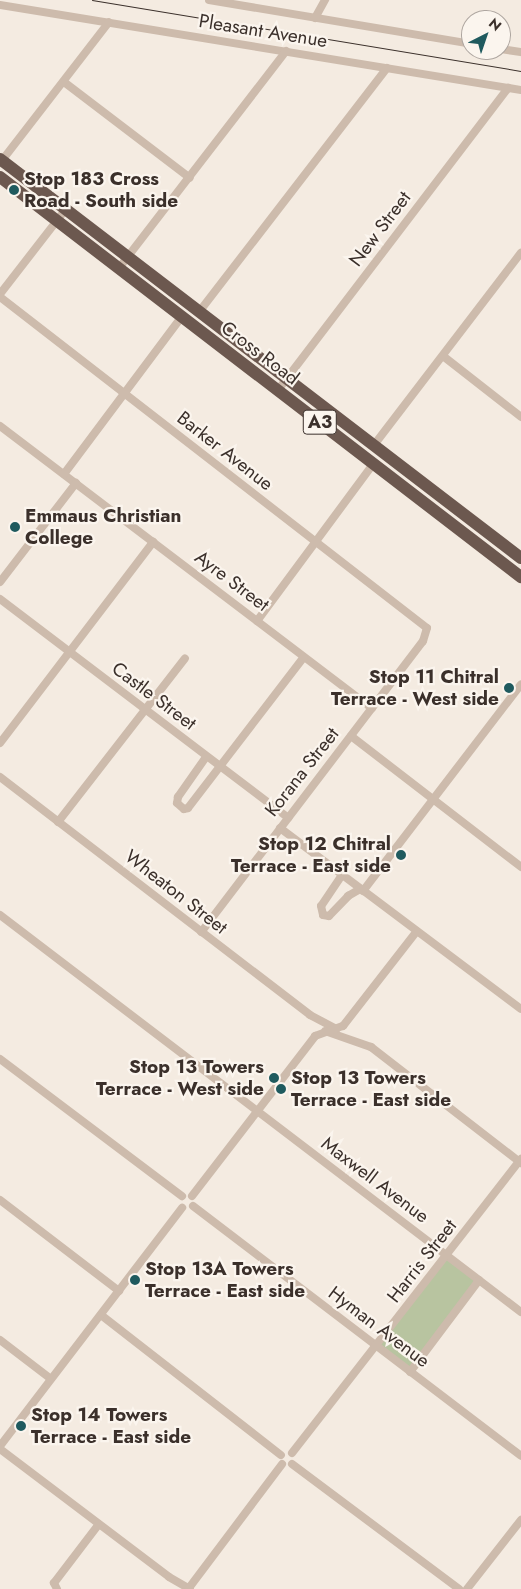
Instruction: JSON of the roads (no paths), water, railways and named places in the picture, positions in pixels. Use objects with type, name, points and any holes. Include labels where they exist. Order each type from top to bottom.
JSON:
[{"type":"highway","name":"Cross Road","points":[[1,160],[521,558]]},
{"type":"highway","name":"Cross Road","points":[[0,177],[521,576]]},
{"type":"highway","points":[[418,497],[428,492],[429,487]]},
{"type":"highway","points":[[434,510],[434,501],[440,495]]},
{"type":"street","points":[[209,0],[461,42]]},
{"type":"street","points":[[315,18],[325,0]]},
{"type":"street","name":"Pleasant Avenue","points":[[0,5],[521,90]]},
{"type":"street","points":[[1,160],[64,82],[109,22]]},
{"type":"street","points":[[119,268],[286,51]]},
{"type":"street","points":[[199,312],[387,68]]},
{"type":"street","points":[[64,82],[190,178]]},
{"type":"street","name":"New Street","points":[[278,390],[508,88]]},
{"type":"street","points":[[0,296],[66,209]]},
{"type":"street","points":[[374,445],[521,253]]},
{"type":"street","name":"Barker Avenue","points":[[0,296],[423,623],[428,632]]},
{"type":"street","points":[[64,474],[182,316]]},
{"type":"street","points":[[443,356],[521,416]]},
{"type":"street","name":"Ayre Street","points":[[0,426],[372,708]]},
{"type":"street","points":[[257,621],[374,463]]},
{"type":"street","points":[[0,582],[76,483]]},
{"type":"street","points":[[0,743],[68,651],[153,542]]},
{"type":"street","name":"Castle Street","points":[[0,599],[288,818]]},
{"type":"street","name":"Korana Street","points":[[200,932],[351,736],[428,632]]},
{"type":"street","points":[[206,757],[178,797],[177,803],[184,809],[188,808],[304,657]]},
{"type":"street","points":[[58,822],[185,658]]},
{"type":"street","points":[[342,875],[321,906],[323,915],[330,916],[348,896],[362,890],[521,684]]},
{"type":"street","points":[[351,736],[521,867]]},
{"type":"street","name":"Wheaton Street","points":[[0,777],[310,1015],[336,1029]]},
{"type":"street","points":[[280,828],[521,1010]]},
{"type":"street","name":"Maxwell Avenue","points":[[0,914],[521,1312]]},
{"type":"street","points":[[101,1315],[280,1455],[282,1464],[190,1588],[169,1577],[0,1448],[182,1208],[193,1206],[192,1196],[315,1036],[323,1031],[336,1029],[354,1013],[417,931]]},
{"type":"street","points":[[323,1031],[371,1047],[520,1161]]},
{"type":"street","points":[[0,1059],[182,1196],[192,1196]]},
{"type":"street","name":"Harris Street","points":[[292,1453],[520,1161]]},
{"type":"street","points":[[182,1196],[180,1203],[182,1208]]},
{"type":"street","points":[[0,1200],[119,1291]]},
{"type":"street","name":"Hyman Avenue","points":[[193,1206],[521,1456]]},
{"type":"street","points":[[410,1372],[479,1280]]},
{"type":"street","points":[[0,1340],[51,1379]]},
{"type":"street","points":[[280,1455],[284,1452],[292,1453],[292,1464]]},
{"type":"street","points":[[282,1464],[292,1464],[459,1589]]},
{"type":"street","points":[[467,1589],[521,1520]]},
{"type":"street","points":[[57,1589],[54,1583],[99,1524]]},
{"type":"tram line","points":[[92,0],[521,71]]},
{"type":"place","name":"Stop 183 Cross Road - South side","points":[[14,190]]},
{"type":"place","name":"Emmaus Christian College","points":[[15,527]]},
{"type":"place","name":"Stop 11 Chitral Terrace - West side","points":[[509,688]]},
{"type":"place","name":"Stop 12 Chitral Terrace - East side","points":[[401,855]]},
{"type":"place","name":"Stop 13 Towers Terrace - West side","points":[[274,1078]]},
{"type":"place","name":"Stop 13 Towers Terrace - East side","points":[[281,1089]]},
{"type":"place","name":"Stop 13A Towers Terrace - East side","points":[[135,1280]]},
{"type":"place","name":"Stop 14 Towers Terrace - East side","points":[[21,1426]]}]
